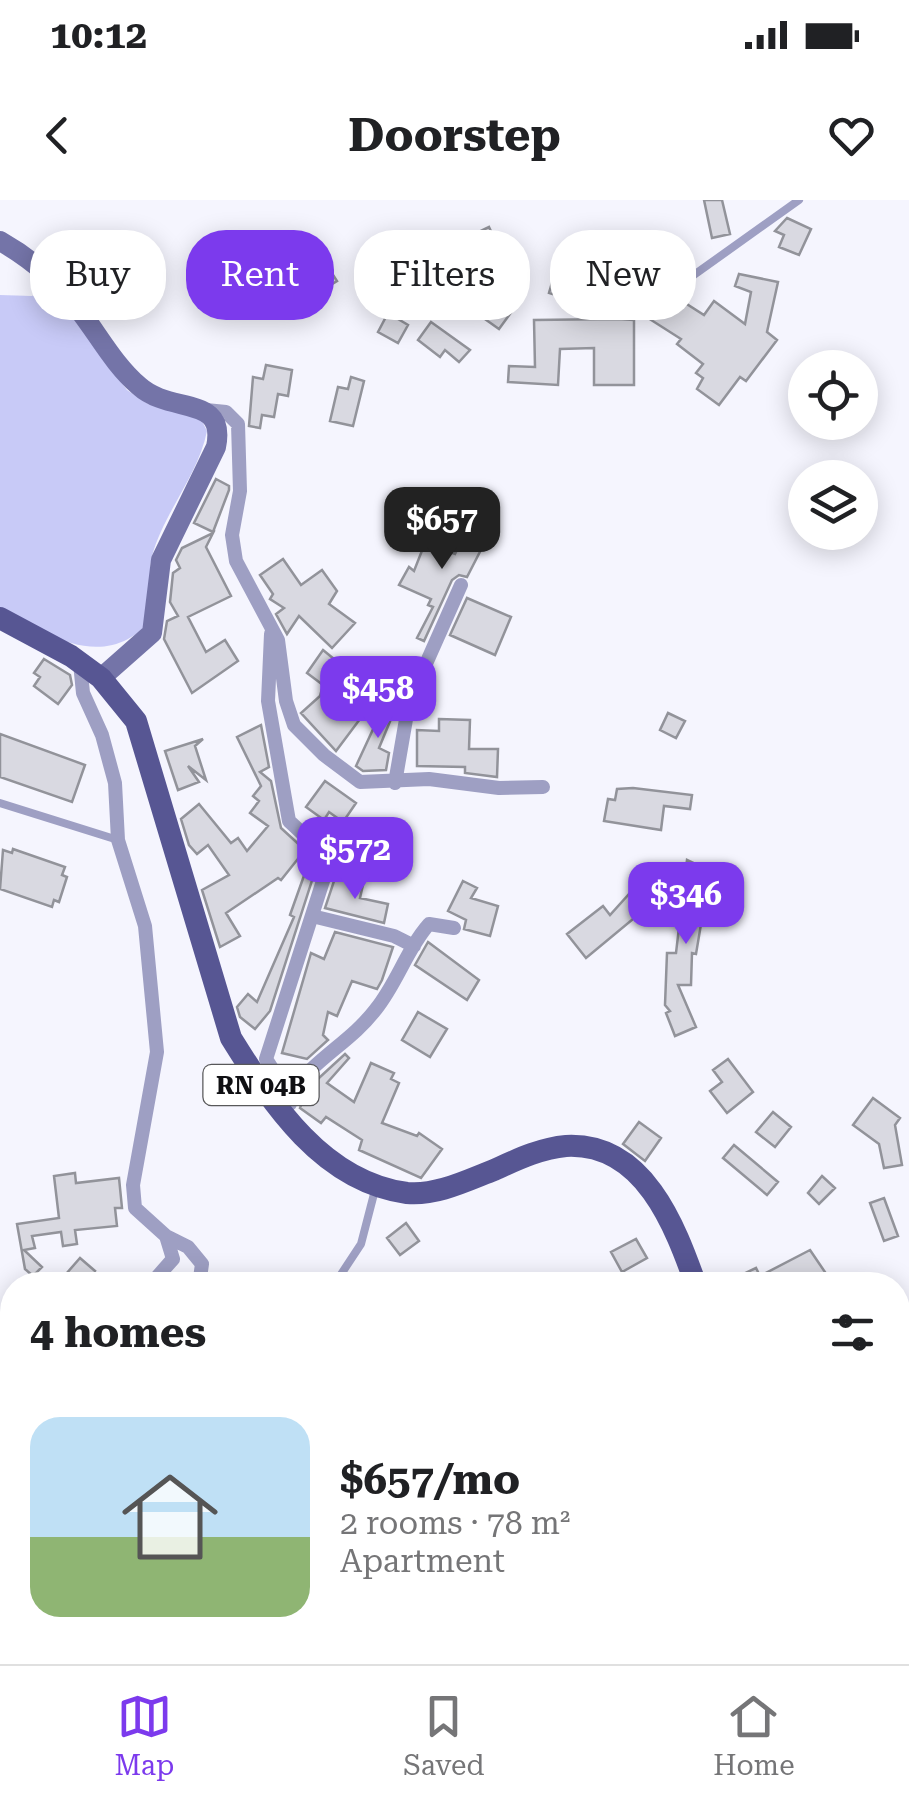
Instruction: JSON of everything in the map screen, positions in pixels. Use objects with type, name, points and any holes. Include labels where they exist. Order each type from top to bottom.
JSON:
[{"type":"main road","name":"RN 04B","points":[[0,618],[101,678],[136,721],[231,1038],[293,1125],[324,1157],[376,1185],[410,1194],[444,1189],[531,1154],[567,1146],[601,1152],[637,1172],[657,1196],[690,1272]]},
{"type":"street","points":[[0,241],[51,278],[139,386],[158,400],[232,416],[238,424],[240,491],[232,535],[236,561],[282,656],[286,701],[294,725],[324,755],[360,782],[429,779],[499,788],[544,788]]},
{"type":"street","points":[[101,678],[152,633],[161,560],[216,447],[220,428],[217,418],[206,410]]},
{"type":"street","points":[[395,782],[410,702],[461,584]]},
{"type":"street","points":[[271,628],[268,701],[289,821],[330,859],[266,1059],[288,1095],[293,1125]]},
{"type":"street","points":[[80,663],[83,693],[102,735],[114,783],[118,840],[146,926],[157,1052],[133,1185],[135,1208],[166,1236],[188,1248],[202,1264],[201,1272]]},
{"type":"street","points":[[312,916],[394,936],[414,946]]},
{"type":"street","points":[[288,1095],[308,1067],[358,1029],[378,1007],[430,924],[454,928]]},
{"type":"street","points":[[161,1272],[172,1259],[166,1236]]},
{"type":"lane","points":[[696,273],[799,200]]},
{"type":"lane","points":[[0,803],[118,840]]},
{"type":"lane","points":[[343,1272],[361,1244],[376,1185]]},
{"type":"shaded area","points":[[0,295],[30,296],[30,320],[76,320],[127,390],[148,404],[200,417],[207,431],[152,556],[148,621],[135,635],[112,645],[95,647],[62,640],[0,610]]},
{"type":"building","points":[[704,200],[722,200],[730,234],[712,238]]},
{"type":"building","points":[[787,218],[811,229],[799,255],[779,247],[784,235],[775,231]]},
{"type":"building","points":[[739,274],[778,282],[767,332],[777,340],[746,381],[740,377],[719,405],[697,389],[703,378],[696,373],[703,364],[677,344],[681,339],[651,320],[696,320],[696,310],[704,315],[714,301],[745,324],[751,292],[735,286]]},
{"type":"building","points":[[384,320],[400,320],[408,325],[398,343],[378,332]]},
{"type":"building","points":[[486,320],[506,320],[499,329]]},
{"type":"building","points":[[534,320],[634,320],[634,385],[594,385],[594,348],[560,349],[558,385],[508,382],[509,366],[535,367]]},
{"type":"building","points":[[431,322],[470,350],[459,362],[445,350],[440,357],[418,340]]},
{"type":"building","points":[[266,365],[292,370],[288,396],[278,394],[274,417],[262,415],[260,428],[249,426],[253,377],[263,379]]},
{"type":"building","points":[[351,377],[364,381],[353,426],[330,421],[338,387],[348,389]]},
{"type":"building","points":[[216,479],[229,486],[229,490],[213,532],[194,523]]},
{"type":"building","points":[[468,528],[487,538],[467,577],[459,575],[452,580],[424,641],[417,638],[433,607],[428,605],[431,599],[399,585],[409,567],[414,571],[425,543],[455,554]]},
{"type":"building","points":[[213,533],[206,547],[231,596],[188,617],[206,652],[225,640],[238,661],[192,693],[164,639],[167,621],[178,616],[170,602],[173,573],[180,568],[176,560],[182,548]]},
{"type":"building","points":[[283,559],[301,585],[322,570],[337,591],[329,604],[355,623],[332,648],[299,616],[287,634],[276,614],[284,608],[270,599],[273,594],[260,575]]},
{"type":"building","points":[[467,598],[511,617],[495,655],[450,635]]},
{"type":"building","points":[[323,650],[378,695],[336,751],[301,713],[320,696],[323,685],[307,673]]},
{"type":"building","points":[[44,659],[70,675],[72,685],[58,704],[34,686],[40,677],[34,673]]},
{"type":"building","points":[[403,659],[413,667],[400,689],[381,678],[391,663],[397,667]]},
{"type":"building","points":[[388,697],[398,702],[379,748],[389,753],[386,770],[363,771],[356,766]]},
{"type":"building","points":[[668,713],[685,721],[676,738],[660,730]]},
{"type":"building","points":[[439,719],[470,720],[469,749],[498,749],[497,777],[465,773],[465,767],[417,766],[417,730],[439,731]]},
{"type":"building","points":[[261,725],[269,767],[260,772],[271,781],[281,828],[305,850],[281,880],[278,878],[226,913],[240,936],[220,947],[202,890],[229,875],[208,845],[197,854],[189,845],[181,819],[199,804],[231,843],[238,838],[247,851],[268,826],[250,813],[259,801],[253,796],[261,786],[237,737]]},
{"type":"building","points":[[0,734],[85,765],[72,802],[0,777]]},
{"type":"building","points":[[203,739],[195,746],[206,780],[188,766],[199,782],[178,790],[165,751]]},
{"type":"building","points":[[325,781],[356,803],[343,822],[329,812],[324,820],[306,807]]},
{"type":"building","points":[[617,789],[692,795],[690,809],[664,806],[661,830],[604,821],[608,799],[615,800]]},
{"type":"building","points":[[13,849],[65,867],[62,875],[67,877],[59,902],[54,900],[52,907],[0,889],[3,850],[12,853]]},
{"type":"building","points":[[311,856],[318,862],[270,1011],[255,1029],[240,1017],[237,1007],[248,994],[257,1002],[294,917],[290,915]]},
{"type":"building","points":[[687,860],[710,871],[696,954],[692,953],[691,985],[678,985],[696,1027],[675,1036],[665,1005],[667,953],[676,953]]},
{"type":"building","points":[[335,878],[363,885],[360,898],[388,904],[384,923],[325,908]]},
{"type":"building","points":[[463,881],[477,888],[471,898],[498,906],[490,936],[464,929],[466,920],[448,911]]},
{"type":"building","points":[[638,884],[656,900],[586,958],[567,934],[603,906],[610,915]]},
{"type":"building","points":[[335,932],[393,947],[382,980],[377,989],[352,981],[337,1016],[328,1012],[323,1035],[328,1040],[307,1059],[282,1053],[311,953],[324,959]]},
{"type":"building","points":[[428,942],[479,980],[467,1000],[415,965]]},
{"type":"building","points":[[418,1012],[447,1029],[430,1057],[402,1040]]},
{"type":"building","points":[[345,1054],[349,1058],[327,1083],[354,1102],[371,1063],[394,1073],[391,1079],[399,1083],[382,1123],[417,1136],[419,1133],[442,1149],[421,1178],[359,1150],[362,1140],[326,1117],[321,1123],[300,1108],[307,1089]]},
{"type":"building","points":[[728,1059],[753,1092],[727,1113],[710,1091],[722,1082],[713,1070]]},
{"type":"building","points":[[873,1098],[900,1118],[895,1125],[902,1165],[884,1168],[879,1144],[853,1125]]},
{"type":"building","points":[[773,1112],[791,1127],[775,1147],[756,1132]]},
{"type":"building","points":[[639,1122],[661,1138],[645,1161],[623,1144]]},
{"type":"building","points":[[734,1145],[778,1182],[767,1195],[723,1158]]},
{"type":"building","points":[[75,1173],[76,1183],[119,1178],[122,1208],[115,1208],[117,1226],[75,1230],[77,1244],[63,1246],[61,1232],[32,1236],[35,1248],[24,1250],[42,1267],[28,1272],[17,1224],[59,1218],[54,1176]]},
{"type":"building","points":[[822,1176],[835,1188],[819,1204],[808,1193]]},
{"type":"building","points":[[884,1198],[898,1236],[884,1241],[870,1203]]},
{"type":"building","points":[[406,1223],[419,1241],[400,1255],[387,1238]]},
{"type":"building","points":[[636,1239],[647,1258],[622,1272],[611,1252]]},
{"type":"building","points":[[810,1250],[825,1272],[768,1272]]},
{"type":"building","points":[[80,1258],[95,1271],[94,1272],[68,1272]]}]
